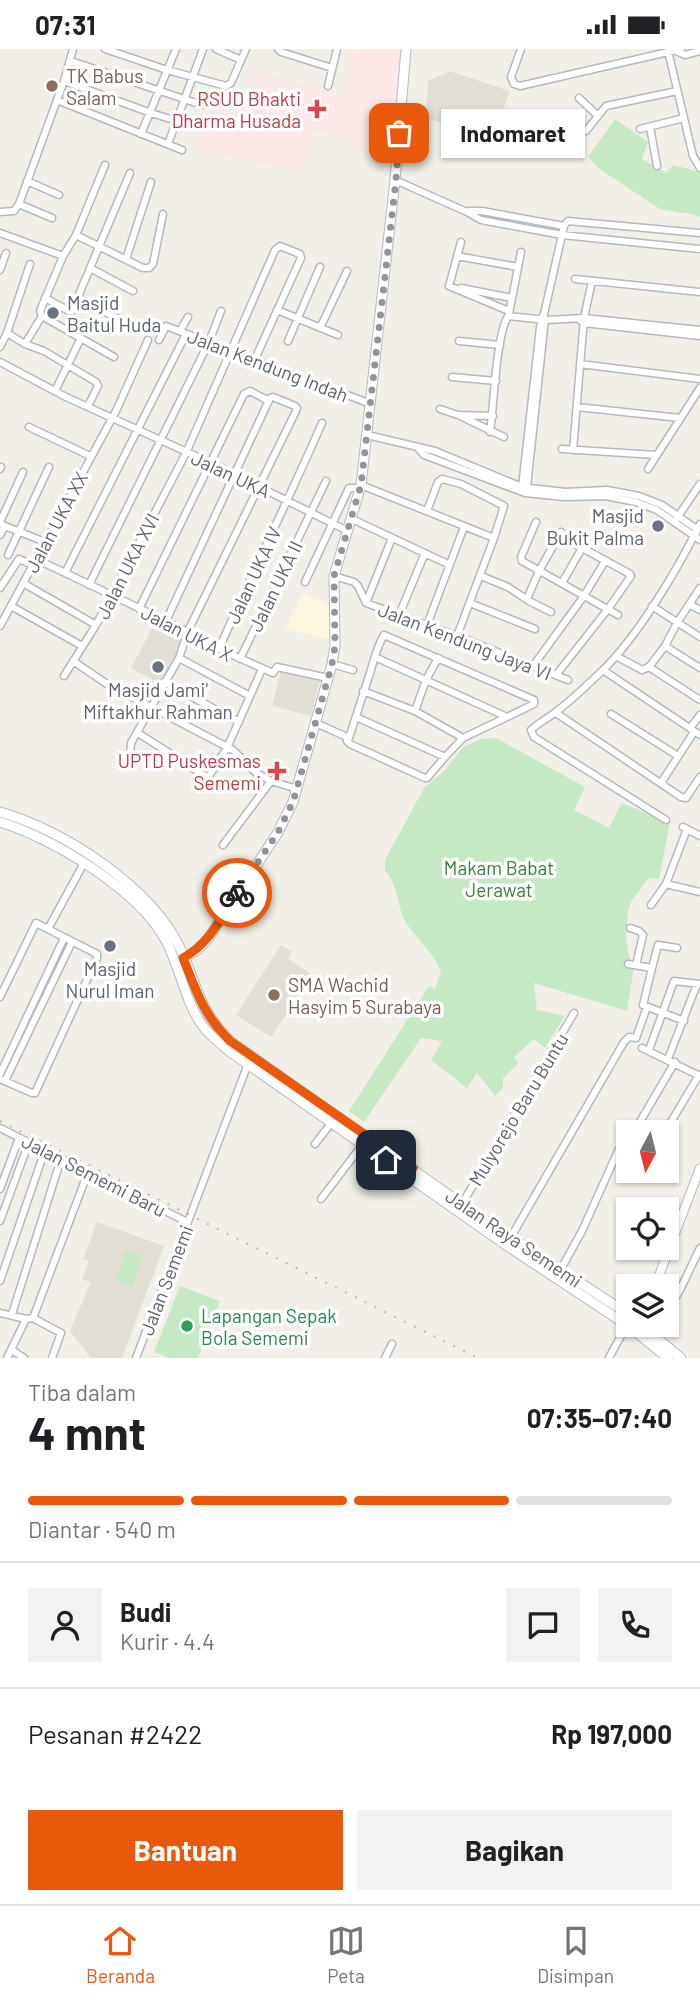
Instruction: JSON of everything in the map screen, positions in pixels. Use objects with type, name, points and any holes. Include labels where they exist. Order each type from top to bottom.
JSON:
[{"type":"main road","points":[[183,958],[207,940],[277,834],[297,789],[332,664],[335,646],[334,576],[361,486],[396,180],[406,49]]},
{"type":"main road","name":"Jalan Raya Sememi","points":[[0,813],[26,820],[57,842],[130,898],[158,927],[171,951],[190,1001],[201,1022],[218,1042],[332,1122],[350,1131],[363,1144],[464,1201],[563,1266],[616,1305]]},
{"type":"main road","name":"Jalan Raya Sememi","points":[[0,822],[87,854],[132,886],[163,918],[203,1007],[225,1035],[506,1245],[616,1318]]},
{"type":"main road","name":"Jalan Raya Sememi","points":[[642,1337],[668,1358]]},
{"type":"main road","points":[[656,1337],[681,1358]]},
{"type":"street","points":[[0,212],[14,211],[19,204],[73,49]]},
{"type":"street","points":[[105,49],[226,86],[231,83],[246,49]]},
{"type":"street","points":[[141,134],[176,49]]},
{"type":"street","points":[[168,144],[203,49]]},
{"type":"street","points":[[216,49],[241,60]]},
{"type":"street","points":[[278,49],[332,68]]},
{"type":"street","points":[[328,86],[337,49]]},
{"type":"street","points":[[521,49],[512,77],[514,84],[520,86],[668,51],[678,50],[685,55],[700,51]]},
{"type":"street","points":[[668,51],[693,156],[700,168]]},
{"type":"street","points":[[71,61],[202,105]]},
{"type":"street","points":[[64,81],[191,125]]},
{"type":"street","points":[[586,131],[597,115],[612,103],[677,91]]},
{"type":"street","points":[[579,97],[597,115]]},
{"type":"street","points":[[57,100],[182,150]]},
{"type":"street","points":[[640,129],[684,118]]},
{"type":"street","points":[[650,127],[657,166]]},
{"type":"street","points":[[105,165],[40,311],[43,316],[114,357]]},
{"type":"street","points":[[45,298],[72,311],[130,173]]},
{"type":"street","points":[[396,180],[481,220],[562,235],[700,249]]},
{"type":"street","points":[[27,181],[59,195]]},
{"type":"street","points":[[126,259],[151,182]]},
{"type":"street","points":[[19,204],[52,218]]},
{"type":"street","points":[[467,212],[482,211],[564,226]]},
{"type":"street","points":[[76,235],[146,269],[151,267],[163,214]]},
{"type":"street","points":[[524,487],[544,318],[564,226],[568,221],[700,233]]},
{"type":"street","points":[[0,233],[63,256]]},
{"type":"street","points":[[449,286],[461,242]]},
{"type":"street","name":"Jalan UKA XVI","points":[[64,676],[96,625],[186,453],[275,250],[280,246],[296,251],[301,256],[277,310]]},
{"type":"street","points":[[491,432],[500,345],[521,252]]},
{"type":"street","points":[[1,265],[6,253]]},
{"type":"street","points":[[457,256],[518,267]]},
{"type":"street","points":[[0,347],[30,264]]},
{"type":"street","points":[[288,341],[320,267]]},
{"type":"street","points":[[90,268],[133,291]]},
{"type":"street","points":[[320,328],[347,271]]},
{"type":"street","points":[[575,279],[700,292]]},
{"type":"street","points":[[573,450],[582,320],[592,281]]},
{"type":"street","points":[[449,286],[512,298]]},
{"type":"street","points":[[449,286],[509,313],[700,330]]},
{"type":"street","points":[[77,297],[121,320]]},
{"type":"street","points":[[255,359],[277,310],[338,335]]},
{"type":"street","points":[[89,585],[162,440],[221,311]]},
{"type":"street","points":[[25,344],[43,316]]},
{"type":"street","points":[[65,573],[138,429],[188,317]]},
{"type":"street","points":[[582,320],[700,336]]},
{"type":"street","name":"Jalan Kendung Indah","points":[[159,340],[166,326],[371,404]]},
{"type":"street","points":[[6,333],[96,383],[88,406]]},
{"type":"street","points":[[55,391],[81,338]]},
{"type":"street","name":"Jalan UKA XX","points":[[0,626],[112,418],[148,340]]},
{"type":"street","points":[[459,341],[500,345]]},
{"type":"street","name":"Jalan UKA","points":[[0,362],[67,397],[211,463],[348,531]]},
{"type":"street","points":[[580,364],[700,379]]},
{"type":"street","points":[[452,377],[496,381]]},
{"type":"street","points":[[648,469],[700,388]]},
{"type":"street","points":[[130,755],[131,743],[179,658],[188,631],[297,408],[246,391],[139,609]]},
{"type":"street","points":[[166,621],[270,399]]},
{"type":"street","points":[[577,407],[680,418]]},
{"type":"street","points":[[440,409],[504,437]]},
{"type":"street","points":[[458,415],[493,416]]},
{"type":"street","name":"Jalan UKA IV","points":[[219,649],[323,423]]},
{"type":"street","points":[[29,427],[90,456]]},
{"type":"street","points":[[367,435],[435,451],[525,493],[565,497],[607,493]]},
{"type":"street","points":[[562,449],[656,455]]},
{"type":"street","points":[[8,555],[49,467]]},
{"type":"street","points":[[0,535],[23,472]]},
{"type":"street","points":[[483,475],[524,487],[639,496],[662,505],[679,521],[696,531],[652,606],[616,656],[556,713],[532,728],[531,733],[666,820]]},
{"type":"street","points":[[427,511],[438,482],[445,479],[461,484],[503,505],[505,509],[457,636]]},
{"type":"street","name":"Jalan UKA II","points":[[240,659],[326,481]]},
{"type":"street","points":[[679,521],[700,484]]},
{"type":"street","points":[[306,582],[349,488],[361,486],[495,538]]},
{"type":"street","points":[[352,519],[450,565]]},
{"type":"street","points":[[536,521],[521,560],[618,615]]},
{"type":"street","points":[[2,524],[45,542]]},
{"type":"street","points":[[427,625],[464,527]]},
{"type":"street","points":[[527,599],[561,532]]},
{"type":"street","points":[[366,603],[392,538]]},
{"type":"street","points":[[556,675],[631,576],[579,546],[562,583]]},
{"type":"street","points":[[399,615],[425,553]]},
{"type":"street","points":[[0,588],[3,578],[19,559],[35,562]]},
{"type":"street","points":[[533,666],[584,596],[605,561]]},
{"type":"street","name":"Jalan UKA X","points":[[35,562],[65,573],[262,669]]},
{"type":"street","name":"Jalan Kendung Jaya VI","points":[[334,576],[354,582],[366,603],[568,680]]},
{"type":"street","points":[[481,576],[508,587],[551,612]]},
{"type":"street","points":[[23,583],[96,625]]},
{"type":"street","points":[[616,656],[643,670],[649,667],[700,588]]},
{"type":"street","points":[[470,603],[535,629]]},
{"type":"street","points":[[690,604],[700,610]]},
{"type":"street","points":[[11,606],[82,646]]},
{"type":"street","points":[[652,606],[700,637]]},
{"type":"street","points":[[385,635],[534,700],[534,704],[463,738],[426,779],[348,741],[375,657],[382,636],[385,635]]},
{"type":"street","points":[[665,646],[700,668]]},
{"type":"street","points":[[375,657],[507,716]]},
{"type":"street","points":[[179,658],[250,696]]},
{"type":"street","points":[[415,711],[426,680],[438,658]]},
{"type":"street","points":[[74,661],[107,684],[239,753],[255,772],[271,781],[297,789]]},
{"type":"street","points":[[332,664],[353,670]]},
{"type":"street","points":[[138,733],[208,776],[227,748],[262,669],[273,673],[277,667],[328,678]]},
{"type":"street","points":[[649,667],[700,700]]},
{"type":"street","points":[[603,670],[695,731]]},
{"type":"street","points":[[164,682],[239,722]]},
{"type":"street","points":[[363,691],[415,711],[463,738]]},
{"type":"street","points":[[556,713],[684,799],[700,777]]},
{"type":"street","points":[[611,714],[678,756]]},
{"type":"street","points":[[662,783],[695,731],[700,715]]},
{"type":"street","points":[[356,717],[445,757]]},
{"type":"street","points":[[316,723],[348,738]]},
{"type":"street","points":[[223,845],[271,781]]},
{"type":"street","points":[[651,905],[666,884],[685,828],[700,836]]},
{"type":"street","points":[[48,929],[84,863]]},
{"type":"street","points":[[666,884],[700,892]]},
{"type":"street","points":[[0,997],[34,924],[37,923],[64,938],[72,941],[97,954],[98,956],[35,1092],[2,1078],[72,941]]},
{"type":"street","points":[[629,928],[643,935],[632,964],[652,968]]},
{"type":"street","points":[[37,1005],[64,938]]},
{"type":"street","points":[[677,948],[659,944],[642,1003],[684,1021]]},
{"type":"street","points":[[640,1120],[671,1061],[698,984],[674,981],[646,1049],[671,1061],[698,1075]]},
{"type":"street","points":[[513,1233],[629,1037],[636,1038],[647,1007]]},
{"type":"street","name":"Mulyorejo Baru Buntu","points":[[464,1201],[574,1013]]},
{"type":"street","name":"Jalan Sememi","points":[[138,1357],[248,1064]]},
{"type":"street","points":[[672,1120],[698,1075],[700,1066]]},
{"type":"street","points":[[315,1144],[332,1122]]},
{"type":"street","name":"Jalan Sememi Baru","points":[[0,1128],[187,1222]]},
{"type":"street","points":[[0,1189],[19,1138]]},
{"type":"street","points":[[0,1221],[29,1142]]},
{"type":"street","points":[[321,1199],[363,1144]]},
{"type":"street","points":[[0,1281],[45,1150]]},
{"type":"street","points":[[563,1266],[616,1155]]},
{"type":"street","points":[[12,1314],[61,1159]]},
{"type":"street","points":[[660,1274],[700,1169]]},
{"type":"street","points":[[7,1358],[29,1318],[89,1172]]},
{"type":"street","points":[[679,1292],[700,1248]]},
{"type":"street","points":[[0,1313],[29,1318],[60,1331],[61,1337],[52,1358]]},
{"type":"street","points":[[609,1358],[621,1337]]},
{"type":"street","points":[[385,1358],[392,1344]]},
{"type":"street","points":[[12,1350],[24,1358]]},
{"type":"shaded area","name":"RSUD Bhakti Dharma Husada","points":[[353,49],[406,49],[395,161],[350,144],[349,138],[313,130],[302,171],[195,149],[211,104],[223,105],[232,112],[236,97],[246,99],[255,70],[343,97]]},
{"type":"shaded area","points":[[450,71],[510,91],[493,139],[426,118],[428,81]]},
{"type":"shaded area","points":[[303,593],[333,607],[332,640],[285,629]]},
{"type":"shaded area","points":[[156,621],[185,635],[161,684],[131,668]]},
{"type":"shaded area","points":[[281,670],[320,680],[311,716],[272,706]]},
{"type":"shaded area","name":"SMA Wachid Hasyim 5 Surabaya","points":[[281,945],[292,952],[288,959],[313,975],[271,1037],[236,1015]]},
{"type":"shaded area","points":[[97,1222],[164,1246],[122,1358],[91,1358],[70,1331],[91,1282],[82,1279],[89,1261],[83,1259]]},
{"type":"green space","points":[[615,119],[648,142],[642,159],[666,173],[673,165],[700,172],[700,217],[660,209],[598,168],[588,157]]},
{"type":"green space","name":"Makam Babat Jerawat","points":[[496,738],[585,787],[574,810],[609,828],[621,803],[670,822],[659,879],[649,878],[632,900],[628,910],[626,939],[629,957],[634,966],[627,1011],[534,983],[537,1010],[565,1016],[545,1048],[534,1039],[514,1057],[519,1063],[503,1078],[503,1088],[495,1096],[477,1073],[467,1088],[431,1060],[442,1041],[421,1038],[364,1122],[349,1111],[429,986],[435,989],[441,972],[403,917],[394,887],[385,871],[385,860],[424,788],[446,769],[463,747],[481,739]]},
{"type":"green space","points":[[127,1250],[143,1256],[132,1286],[116,1280]]},
{"type":"green space","name":"Lapangan Sepak Bola Sememi","points":[[180,1286],[220,1301],[198,1358],[170,1358],[154,1352]]},
{"type":"railway","points":[[0,1121],[478,1358]]},
{"type":"way so far","points":[[237,893],[277,834],[293,802],[332,664],[335,646],[334,576],[361,485],[399,133]]},
{"type":"place","name":"TK Babus Salam","points":[[52,86]]},
{"type":"place","name":"RSUD Bhakti Dharma Husada","points":[[317,109]]},
{"type":"place","name":"Indomaret","points":[[399,133]]},
{"type":"place","name":"Masjid Baitul Huda","points":[[53,313]]},
{"type":"place","name":"Masjid Bukit Palma","points":[[658,526]]},
{"type":"place","name":"Masjid Jami' Miftakhur Rahman","points":[[158,667]]},
{"type":"place","name":"UPTD Puskesmas Sememi","points":[[277,771]]},
{"type":"place","name":"Masjid Nurul Iman","points":[[110,946]]},
{"type":"place","name":"SMA Wachid Hasyim 5 Surabaya","points":[[274,995]]},
{"type":"place","name":"Lapangan Sepak Bola Sememi","points":[[187,1326]]},
{"type":"route","points":[[237,893],[207,940],[183,958],[208,1016],[230,1041],[247,1054],[413,1168],[408,1176],[386,1160]]}]
